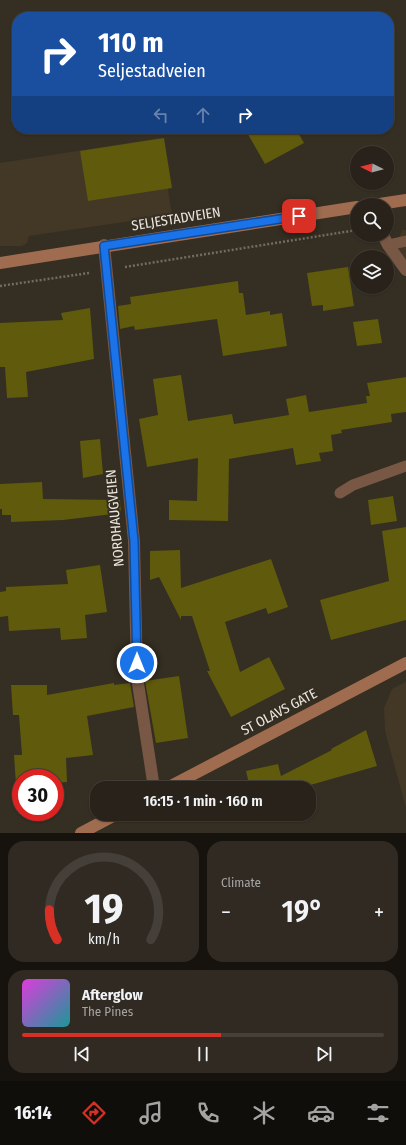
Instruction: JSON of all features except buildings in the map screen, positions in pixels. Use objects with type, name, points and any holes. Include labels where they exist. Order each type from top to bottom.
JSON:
[{"type":"street","points":[[394,202],[406,200]]},
{"type":"street","name":"SELJESTADVEIEN","points":[[0,263],[350,208]]},
{"type":"street","points":[[386,242],[406,270]]},
{"type":"street","name":"NORDHAUGVEIEN","points":[[104,246],[134,541],[137,677],[153,781]]},
{"type":"street","name":"ST OLAVS GATE","points":[[180,781],[406,664]]},
{"type":"street","points":[[81,833],[104,821]]},
{"type":"lane","points":[[394,240],[406,241]]},
{"type":"lane","points":[[340,493],[353,485],[406,466]]},
{"type":"path","points":[[0,286],[350,231]]},
{"type":"shaded area","points":[[160,138],[172,215],[29,236],[27,243],[22,246],[0,246],[0,163]]},
{"type":"shaded area","points":[[402,230],[406,230],[406,260],[395,247]]},
{"type":"shaded area","points":[[406,682],[406,808],[385,731],[384,708],[392,689]]},
{"type":"route","points":[[137,663],[134,541],[104,246],[299,216]]}]
